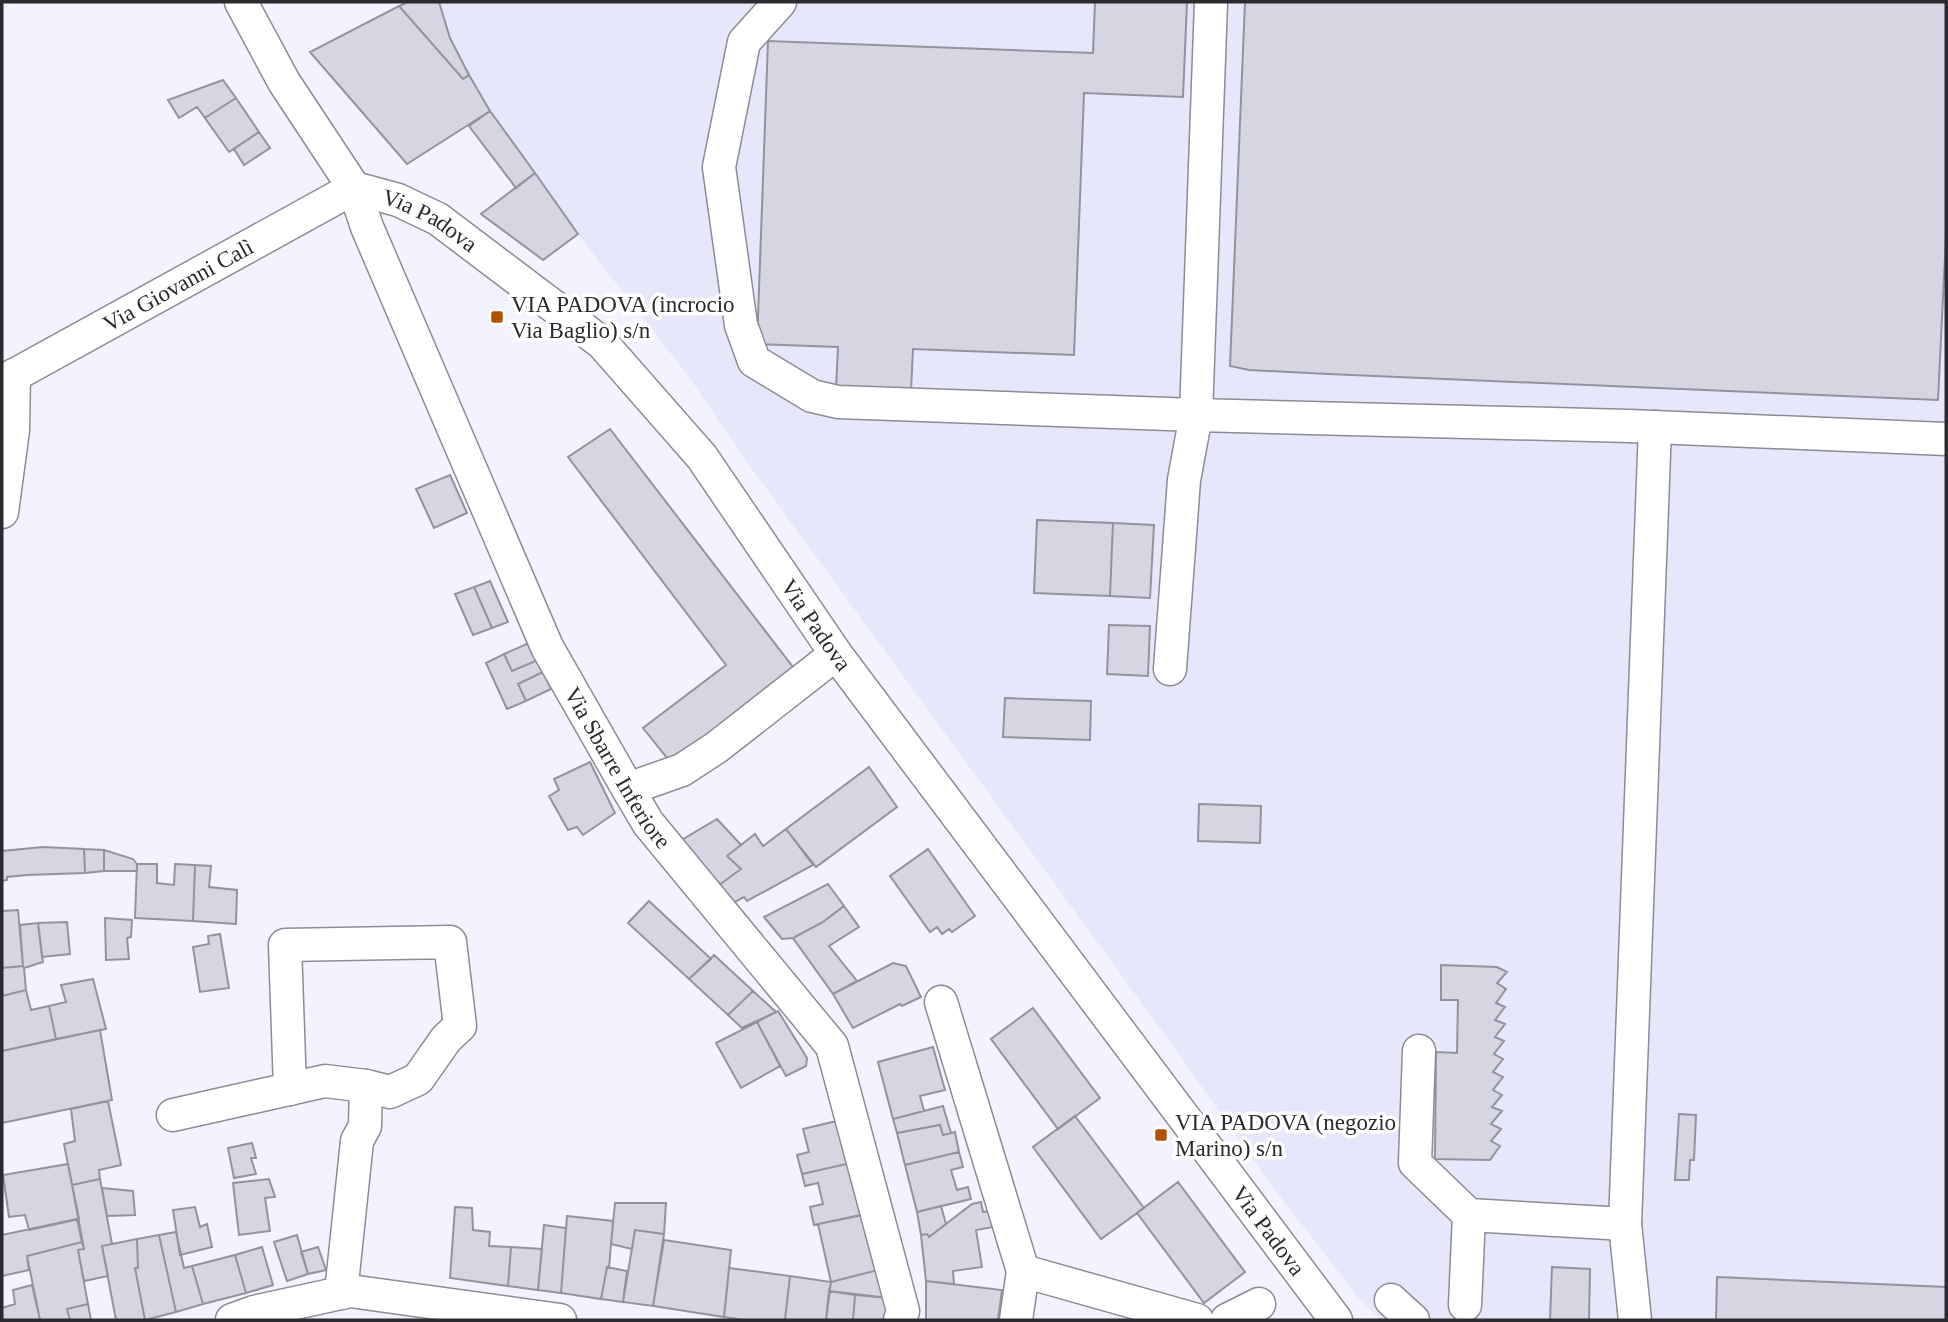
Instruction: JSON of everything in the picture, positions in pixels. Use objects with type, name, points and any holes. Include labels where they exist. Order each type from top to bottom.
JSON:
[{"type":"street","name":"Via Padova","points":[[242,2],[284,82],[354,188],[398,200],[438,219],[602,343],[702,457],[836,654],[1336,1320]]},
{"type":"street","points":[[780,2],[744,42],[719,167],[741,325],[754,361],[812,396],[838,402],[1655,427],[1946,439]]},
{"type":"street","points":[[1170,668],[1184,480],[1196,415],[1211,2]]},
{"type":"street","name":"Via Giovanni Calì","points":[[8,378],[354,188]]},
{"type":"street","name":"Via Sbarre Inferiore","points":[[354,188],[367,227],[547,647],[648,823],[832,1046],[903,1311],[900,1320]]},
{"type":"street","points":[[2,512],[13,430],[8,378]]},
{"type":"street","points":[[1635,1320],[1625,1224],[1655,427]]},
{"type":"street","points":[[628,789],[682,769],[717,747],[836,654]]},
{"type":"street","points":[[173,1115],[290,1089],[325,1081],[390,1092],[418,1079],[446,1039],[460,1026],[450,942],[285,945],[290,1089]]},
{"type":"street","points":[[941,1002],[1024,1271],[1016,1320]]},
{"type":"street","points":[[1419,1051],[1415,1163],[1469,1215],[1625,1224]]},
{"type":"street","points":[[341,1293],[357,1141],[365,1126],[366,1087]]},
{"type":"street","points":[[1465,1306],[1469,1215]]},
{"type":"street","points":[[1024,1271],[1197,1320]]},
{"type":"street","points":[[232,1320],[254,1312],[350,1291],[560,1320]]},
{"type":"street","points":[[1227,1320],[1259,1304]]},
{"type":"shaded area","points":[[439,2],[1946,2],[1946,1320],[1380,1320],[1357,1296],[1272,1186],[744,458],[689,377],[578,234],[490,111],[450,38]]},
{"type":"building","points":[[408,2],[439,2],[450,38],[469,75],[463,79],[399,6]]},
{"type":"building","points":[[1095,2],[1187,2],[1183,97],[1084,93],[1074,355],[913,349],[911,391],[836,388],[838,347],[757,344],[768,41],[1093,53]]},
{"type":"building","points":[[1245,2],[1946,2],[1946,235],[1938,400],[1328,374],[1249,370],[1230,366]]},
{"type":"building","points":[[399,6],[463,79],[469,75],[490,111],[407,164],[310,52]]},
{"type":"building","points":[[223,80],[236,98],[205,118],[197,107],[179,118],[168,100]]},
{"type":"building","points":[[236,98],[259,132],[229,152],[205,118]]},
{"type":"building","points":[[490,111],[535,173],[516,188],[469,126]]},
{"type":"building","points":[[259,132],[270,148],[244,165],[234,149]]},
{"type":"building","points":[[535,173],[578,234],[543,260],[481,214]]},
{"type":"building","points":[[610,429],[796,671],[675,768],[643,728],[726,665],[568,457]]},
{"type":"building","points":[[450,475],[467,513],[434,528],[416,489]]},
{"type":"building","points":[[1037,520],[1113,523],[1110,596],[1034,593]]},
{"type":"building","points":[[1113,523],[1154,525],[1150,598],[1110,596]]},
{"type":"building","points":[[490,581],[508,622],[492,628],[474,587]]},
{"type":"building","points":[[474,587],[492,628],[473,635],[455,594]]},
{"type":"building","points":[[1109,625],[1150,626],[1148,676],[1107,674]]},
{"type":"building","points":[[529,643],[538,660],[512,671],[504,654]]},
{"type":"building","points":[[504,654],[512,671],[538,660],[543,672],[518,684],[526,701],[507,709],[486,663]]},
{"type":"building","points":[[543,672],[551,689],[526,701],[518,684]]},
{"type":"building","points":[[1005,698],[1091,701],[1090,740],[1003,737]]},
{"type":"building","points":[[590,762],[615,813],[583,835],[577,827],[568,830],[549,796],[559,790],[554,779]]},
{"type":"building","points":[[869,767],[897,807],[816,867],[786,829]]},
{"type":"building","points":[[1199,804],[1261,806],[1260,843],[1198,841]]},
{"type":"building","points":[[717,819],[741,845],[727,856],[741,869],[718,886],[680,841]]},
{"type":"building","points":[[786,829],[813,865],[747,901],[744,897],[733,903],[718,886],[741,869],[727,856],[755,834],[763,846]]},
{"type":"building","points":[[43,847],[84,849],[85,873],[27,875],[7,877],[7,880],[2,881],[2,851]]},
{"type":"building","points":[[84,849],[104,850],[104,871],[85,873]]},
{"type":"building","points":[[928,849],[975,916],[952,932],[949,929],[942,934],[937,927],[930,932],[890,876]]},
{"type":"building","points":[[104,850],[133,859],[137,864],[137,871],[104,871]]},
{"type":"building","points":[[137,864],[157,864],[157,883],[174,885],[175,864],[195,865],[193,921],[135,918]]},
{"type":"building","points":[[195,865],[211,866],[209,887],[237,890],[236,924],[193,921]]},
{"type":"building","points":[[828,884],[844,906],[823,922],[793,938],[782,939],[764,917]]},
{"type":"building","points":[[649,901],[711,959],[689,979],[628,923]]},
{"type":"building","points":[[844,906],[859,927],[829,946],[857,981],[833,994],[793,938],[823,922]]},
{"type":"building","points":[[18,910],[23,966],[2,968],[2,911]]},
{"type":"building","points":[[105,918],[132,920],[131,937],[127,938],[129,959],[106,960]]},
{"type":"building","points":[[67,922],[70,954],[42,957],[38,923]]},
{"type":"building","points":[[38,923],[43,962],[24,968],[26,990],[2,996],[2,968],[23,966],[20,925]]},
{"type":"building","points":[[220,934],[229,988],[200,992],[193,947],[209,944],[208,936]]},
{"type":"building","points":[[714,955],[753,991],[728,1015],[689,979]]},
{"type":"building","points":[[893,963],[906,966],[921,997],[902,1006],[900,1004],[853,1028],[833,994]]},
{"type":"building","points":[[1441,965],[1497,967],[1507,972],[1497,983],[1506,989],[1496,1003],[1505,1007],[1495,1020],[1505,1024],[1495,1037],[1504,1041],[1494,1054],[1503,1059],[1493,1072],[1503,1077],[1493,1090],[1502,1095],[1492,1107],[1502,1111],[1491,1124],[1501,1129],[1491,1141],[1500,1146],[1490,1160],[1435,1159],[1436,1052],[1457,1053],[1458,1000],[1441,1000]]},
{"type":"building","points":[[93,979],[106,1029],[56,1039],[49,1006],[66,1002],[61,985]]},
{"type":"building","points":[[26,990],[31,1010],[49,1006],[56,1039],[2,1051],[2,996]]},
{"type":"building","points":[[753,991],[776,1012],[742,1028],[728,1015]]},
{"type":"building","points":[[1033,1008],[1100,1098],[1058,1129],[991,1039]]},
{"type":"building","points":[[778,1011],[807,1058],[806,1066],[786,1076],[757,1022]]},
{"type":"building","points":[[757,1022],[780,1066],[741,1088],[716,1043]]},
{"type":"building","points":[[100,1030],[112,1100],[2,1123],[2,1051]]},
{"type":"building","points":[[933,1047],[945,1090],[920,1096],[924,1111],[893,1119],[878,1062]]},
{"type":"building","points":[[108,1101],[121,1165],[99,1170],[100,1179],[72,1185],[64,1144],[75,1141],[71,1109]]},
{"type":"building","points":[[943,1106],[951,1133],[943,1135],[940,1125],[897,1133],[893,1119]]},
{"type":"building","points":[[1679,1114],[1696,1115],[1694,1160],[1690,1160],[1689,1180],[1675,1180]]},
{"type":"building","points":[[1075,1116],[1144,1208],[1101,1239],[1033,1147]]},
{"type":"building","points":[[841,1120],[851,1163],[802,1174],[797,1155],[809,1152],[803,1129]]},
{"type":"building","points":[[940,1125],[943,1135],[955,1132],[959,1152],[905,1165],[897,1133]]},
{"type":"building","points":[[252,1143],[256,1158],[251,1158],[256,1174],[234,1178],[228,1148]]},
{"type":"building","points":[[959,1152],[963,1167],[951,1170],[957,1190],[968,1187],[971,1199],[917,1212],[905,1165]]},
{"type":"building","points":[[851,1163],[865,1214],[814,1225],[810,1207],[823,1204],[818,1183],[805,1186],[802,1174]]},
{"type":"building","points":[[68,1164],[79,1219],[29,1230],[25,1215],[9,1217],[3,1175]]},
{"type":"building","points":[[100,1179],[112,1244],[102,1246],[108,1276],[84,1281],[78,1250],[84,1249],[72,1185]]},
{"type":"building","points":[[269,1179],[275,1197],[265,1198],[270,1231],[239,1235],[233,1183]]},
{"type":"building","points":[[1178,1182],[1245,1272],[1204,1303],[1137,1213]]},
{"type":"building","points":[[102,1188],[133,1191],[135,1215],[107,1216]]},
{"type":"building","points":[[981,1202],[983,1212],[1001,1209],[1004,1225],[976,1230],[982,1267],[953,1271],[954,1284],[926,1281],[921,1235],[927,1234],[929,1237],[972,1204]]},
{"type":"building","points":[[615,1203],[666,1203],[664,1234],[635,1230],[632,1249],[611,1244]]},
{"type":"building","points":[[941,1206],[946,1224],[929,1237],[927,1234],[921,1235],[917,1212]]},
{"type":"building","points":[[195,1207],[200,1227],[207,1224],[212,1247],[180,1255],[173,1210]]},
{"type":"building","points":[[455,1207],[472,1208],[473,1230],[490,1232],[489,1246],[511,1247],[508,1286],[450,1278]]},
{"type":"building","points":[[868,1214],[882,1269],[831,1282],[818,1224]]},
{"type":"building","points":[[567,1216],[613,1221],[609,1268],[607,1267],[601,1299],[561,1293]]},
{"type":"building","points":[[77,1219],[82,1242],[27,1256],[29,1270],[2,1276],[2,1235]]},
{"type":"building","points":[[544,1225],[566,1228],[561,1293],[538,1290]]},
{"type":"building","points":[[635,1230],[664,1234],[653,1306],[623,1302]]},
{"type":"building","points":[[176,1232],[184,1268],[192,1266],[203,1304],[176,1312],[159,1235]]},
{"type":"building","points":[[159,1235],[176,1312],[145,1320],[135,1268],[138,1268],[137,1239]]},
{"type":"building","points":[[297,1235],[308,1274],[287,1281],[274,1242]]},
{"type":"building","points":[[137,1239],[138,1268],[135,1268],[145,1320],[116,1320],[102,1246]]},
{"type":"building","points":[[664,1240],[731,1250],[724,1317],[653,1306]]},
{"type":"building","points":[[82,1242],[84,1249],[78,1250],[88,1304],[67,1309],[70,1320],[40,1320],[27,1256]]},
{"type":"building","points":[[262,1247],[273,1285],[246,1293],[235,1255]]},
{"type":"building","points":[[318,1247],[326,1270],[308,1274],[301,1252]]},
{"type":"building","points":[[511,1247],[542,1249],[538,1290],[508,1286]]},
{"type":"building","points":[[235,1255],[246,1293],[203,1304],[192,1266]]},
{"type":"building","points":[[607,1267],[627,1271],[623,1302],[601,1299]]},
{"type":"building","points":[[1552,1267],[1590,1269],[1589,1320],[1550,1320]]},
{"type":"building","points":[[729,1268],[790,1276],[785,1320],[724,1317]]},
{"type":"building","points":[[882,1269],[889,1298],[829,1291],[831,1282]]},
{"type":"building","points":[[790,1276],[831,1282],[826,1320],[785,1320]]},
{"type":"building","points":[[1717,1277],[1946,1287],[1946,1320],[1716,1320]]},
{"type":"building","points":[[926,1281],[1002,1290],[998,1320],[926,1320]]},
{"type":"building","points":[[32,1285],[40,1320],[2,1320],[2,1308],[15,1304],[13,1290]]},
{"type":"building","points":[[829,1291],[855,1295],[853,1320],[826,1320]]},
{"type":"building","points":[[855,1295],[889,1298],[888,1320],[853,1320]]},
{"type":"building","points":[[88,1304],[91,1320],[70,1320],[67,1309]]},
{"type":"place","name":"VIA PADOVA (incrocio Via Baglio) s/n","points":[[497,317]]},
{"type":"place","name":"VIA PADOVA (negozio Marino) s/n","points":[[1161,1135]]}]
